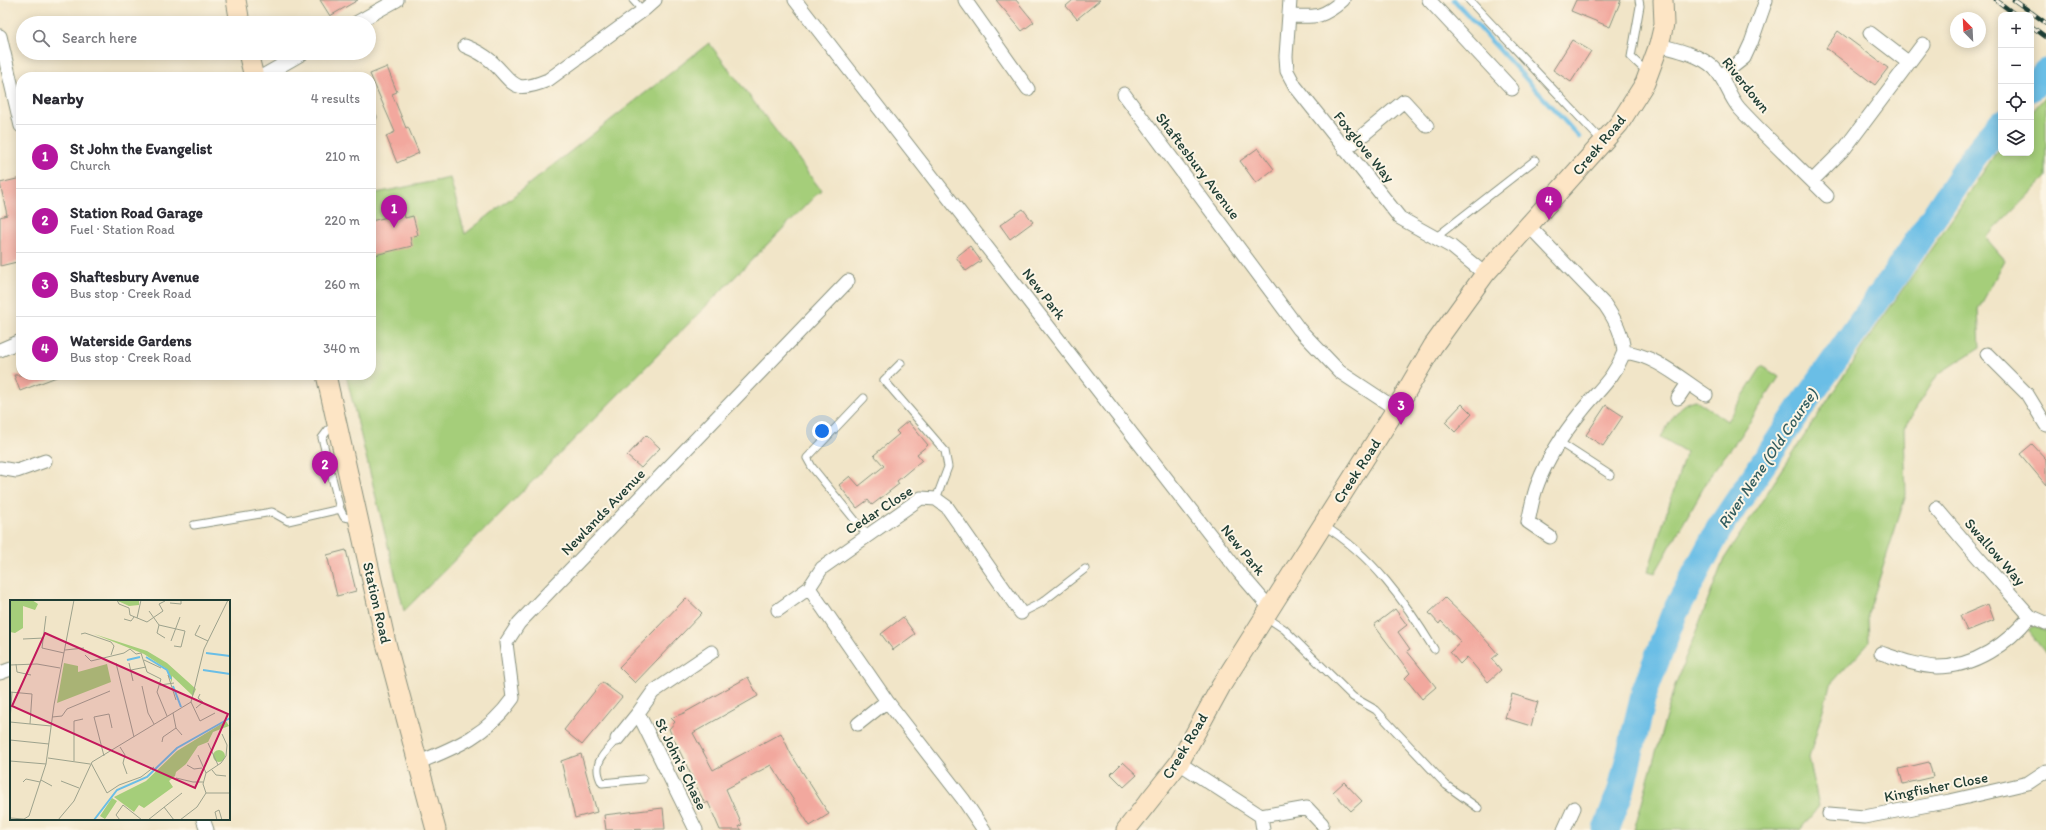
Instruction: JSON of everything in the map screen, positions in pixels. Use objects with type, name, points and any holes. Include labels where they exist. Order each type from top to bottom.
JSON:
[{"type":"street","points":[[236,0],[239,16]]},
{"type":"street","points":[[368,16],[397,0]]},
{"type":"street","points":[[465,46],[480,53],[492,62],[510,83],[520,87],[537,85],[548,80],[643,11],[655,0]]},
{"type":"street","name":"New Park","points":[[795,0],[1235,566],[1267,611]]},
{"type":"street","points":[[965,0],[1028,88]]},
{"type":"street","name":"Foxglove Way","points":[[1290,0],[1286,56],[1287,71],[1295,86],[1400,218],[1452,247],[1485,274]]},
{"type":"street","points":[[1289,16],[1313,17],[1330,12],[1344,0]]},
{"type":"street","points":[[1429,0],[1512,89]]},
{"type":"street","name":"Creek Road","points":[[1126,830],[1179,763],[1220,686],[1396,409],[1433,346],[1485,274],[1619,124],[1645,83],[1659,45],[1664,24],[1663,0]]},
{"type":"street","points":[[1721,76],[1744,58],[1752,44],[1766,0]]},
{"type":"street","points":[[1870,33],[1909,63]]},
{"type":"street","points":[[0,36],[2,58],[16,108]]},
{"type":"street","points":[[1812,181],[1845,148],[1923,44]]},
{"type":"street","name":"Riverdown","points":[[1659,45],[1686,53],[1712,66],[1721,76],[1728,93],[1738,107],[1827,196]]},
{"type":"street","points":[[250,60],[253,72]]},
{"type":"street","points":[[270,72],[291,60]]},
{"type":"street","name":"Shaftesbury Avenue","points":[[1124,94],[1299,330],[1340,372],[1396,409]]},
{"type":"street","points":[[1345,150],[1404,101],[1426,126]]},
{"type":"street","points":[[1528,225],[1605,305],[1616,320],[1622,337],[1624,352],[1618,367],[1605,386],[1582,411],[1559,442],[1537,484],[1528,522],[1550,537]]},
{"type":"street","name":"Newlands Avenue","points":[[417,763],[459,746],[484,730],[502,714],[513,698],[506,644],[519,623],[848,281]]},
{"type":"street","points":[[0,350],[16,343]]},
{"type":"street","points":[[1624,352],[1649,358],[1706,395]]},
{"type":"street","points":[[1987,354],[2027,394],[2046,426]]},
{"type":"street","name":"Station Road","points":[[327,380],[386,643],[436,830]]},
{"type":"street","points":[[1678,398],[1688,383]]},
{"type":"street","points":[[0,468],[17,471],[45,461]]},
{"type":"street","name":"Cedar Close","points":[[778,610],[809,588],[822,568],[921,498],[936,499],[947,507],[1021,613]]},
{"type":"street","name":"Swallow Way","points":[[1936,508],[2030,616],[2046,623]]},
{"type":"street","points":[[809,588],[887,701],[962,798],[984,830]]},
{"type":"street","points":[[1881,653],[1912,663],[1937,667],[1963,662],[1988,654],[2017,632],[2030,616]]},
{"type":"street","name":"St John's Chase","points":[[696,830],[638,713],[653,692],[712,652]]},
{"type":"street","points":[[0,673],[10,669]]},
{"type":"street","points":[[858,724],[887,701]]},
{"type":"street","points":[[617,739],[638,713]]},
{"type":"street","points":[[1179,763],[1262,816],[1307,808],[1322,824]]},
{"type":"street","name":"Kingfisher Close","points":[[1829,814],[1864,817],[1950,801],[2028,783],[2046,771]]},
{"type":"street","points":[[1564,830],[1574,808]]},
{"type":"street","points":[[1262,816],[1263,830]]},
{"type":"street","points":[[203,820],[207,830]]},
{"type":"lane","points":[[633,0],[643,11]]},
{"type":"lane","points":[[1469,0],[1603,142]]},
{"type":"lane","points":[[1639,0],[1640,6],[1631,57],[1648,73]]},
{"type":"lane","points":[[1435,238],[1535,160]]},
{"type":"lane","points":[[902,363],[884,380],[945,451],[948,467],[936,499]]},
{"type":"lane","points":[[864,398],[807,458],[812,467],[867,536]]},
{"type":"lane","points":[[338,425],[328,430],[322,438],[340,509],[344,517],[358,519]]},
{"type":"lane","points":[[1559,442],[1610,475]]},
{"type":"lane","points":[[194,525],[272,512],[288,521],[340,509]]},
{"type":"lane","points":[[1322,524],[1350,542],[1386,581],[1434,649]]},
{"type":"lane","points":[[1021,613],[1041,603],[1085,568]]},
{"type":"lane","points":[[1267,611],[1353,696],[1376,710],[1446,785],[1478,808]]},
{"type":"lane","points":[[617,739],[600,759],[598,775],[602,784],[643,779]]},
{"type":"green space","points":[[709,43],[821,190],[404,611],[347,380],[376,380],[376,193],[450,178],[465,234]]},
{"type":"green space","points":[[2046,96],[2046,177],[1986,238],[2005,260],[1978,310],[1980,347],[1938,374],[1904,428],[1906,495],[1868,614],[1869,642],[1830,685],[1809,758],[1819,806],[1800,830],[1634,830],[1674,688],[1724,559],[1861,349],[1954,216],[1995,154],[1998,150],[1998,156],[2034,156],[2034,110]]},
{"type":"green space","points":[[1762,366],[1779,377],[1740,437],[1713,471],[1655,573],[1648,571],[1686,452],[1661,437],[1679,409],[1696,400],[1727,421]]},
{"type":"green space","points":[[2034,627],[2046,630],[2046,654],[2028,630]]},
{"type":"building","points":[[320,0],[358,0],[330,16]]},
{"type":"building","points":[[996,0],[1016,0],[1034,22],[1022,31]]},
{"type":"building","points":[[1073,0],[1100,0],[1077,19],[1066,6]]},
{"type":"building","points":[[1576,0],[1621,0],[1610,27],[1571,11]]},
{"type":"building","points":[[1838,31],[1888,68],[1875,85],[1826,48]]},
{"type":"building","points":[[1572,40],[1591,51],[1571,82],[1553,70]]},
{"type":"building","points":[[387,67],[397,92],[392,94],[406,128],[408,127],[419,153],[397,163],[386,136],[395,132],[376,88],[375,72]]},
{"type":"building","points":[[1258,148],[1274,169],[1256,183],[1240,161]]},
{"type":"building","points":[[16,179],[16,262],[0,266],[0,217],[7,215],[0,183]]},
{"type":"building","points":[[1023,209],[1033,222],[1010,239],[1000,225]]},
{"type":"building","points":[[404,213],[405,218],[413,216],[418,235],[410,237],[412,246],[376,255],[376,220]]},
{"type":"building","points":[[970,246],[981,261],[966,271],[956,257]]},
{"type":"building","points":[[14,375],[16,375],[16,380],[49,380],[20,391]]},
{"type":"building","points":[[1462,404],[1472,414],[1455,432],[1445,422]]},
{"type":"building","points":[[1606,405],[1623,416],[1603,446],[1586,435]]},
{"type":"building","points":[[908,421],[928,445],[917,454],[922,460],[897,481],[899,484],[872,505],[868,500],[857,508],[839,485],[850,476],[859,486],[884,466],[874,455],[899,434],[896,431]]},
{"type":"building","points":[[646,435],[660,448],[641,468],[627,456]]},
{"type":"building","points":[[2032,444],[2046,459],[2046,485],[2020,454]]},
{"type":"building","points":[[346,550],[356,591],[337,596],[327,555]]},
{"type":"building","points":[[686,598],[702,613],[635,683],[619,667]]},
{"type":"building","points":[[1445,598],[1470,622],[1498,654],[1492,659],[1501,670],[1488,682],[1467,657],[1460,664],[1450,652],[1461,642],[1441,621],[1439,624],[1429,613]]},
{"type":"building","points":[[1988,604],[1994,620],[1967,631],[1960,616]]},
{"type":"building","points":[[1395,609],[1407,625],[1398,632],[1410,649],[1407,651],[1436,687],[1422,699],[1405,678],[1410,673],[1374,625]]},
{"type":"building","points":[[903,617],[915,634],[893,650],[881,634]]},
{"type":"building","points":[[748,677],[758,696],[693,733],[713,770],[781,733],[791,754],[829,814],[810,826],[771,765],[726,789],[742,825],[739,826],[741,830],[720,830],[708,802],[705,804],[669,729],[675,722],[671,718],[684,713]]},
{"type":"building","points":[[602,682],[622,697],[582,745],[564,730]]},
{"type":"building","points":[[1512,694],[1538,702],[1531,726],[1505,718]]},
{"type":"building","points":[[581,754],[597,812],[575,818],[561,761]]},
{"type":"building","points":[[1123,762],[1137,775],[1124,787],[1111,774]]},
{"type":"building","points":[[1929,762],[1933,777],[1903,784],[1899,769]]},
{"type":"building","points":[[1344,782],[1362,801],[1351,811],[1333,792]]},
{"type":"building","points":[[663,808],[665,829],[606,830],[604,815]]},
{"type":"waterway","points":[[1454,0],[1579,137]]},
{"type":"waterway","name":"River Nene (Old Course)","points":[[2034,85],[2046,72]]},
{"type":"waterway","name":"River Nene (Old Course)","points":[[1606,830],[1621,790],[1645,690],[1674,614],[1719,529],[1800,409],[1897,272],[1974,156],[1998,127]]},
{"type":"railway","points":[[1996,0],[2012,12]]},
{"type":"railway","points":[[2014,0],[2046,23]]},
{"type":"railway","points":[[2034,28],[2046,37]]},
{"type":"place","name":"Waterside Gardens","points":[[1549,220]]},
{"type":"place","name":"St John the Evangelist","points":[[394,228]]},
{"type":"place","name":"Shaftesbury Avenue","points":[[1401,425]]},
{"type":"place","name":"Station Road Garage","points":[[325,484]]}]
